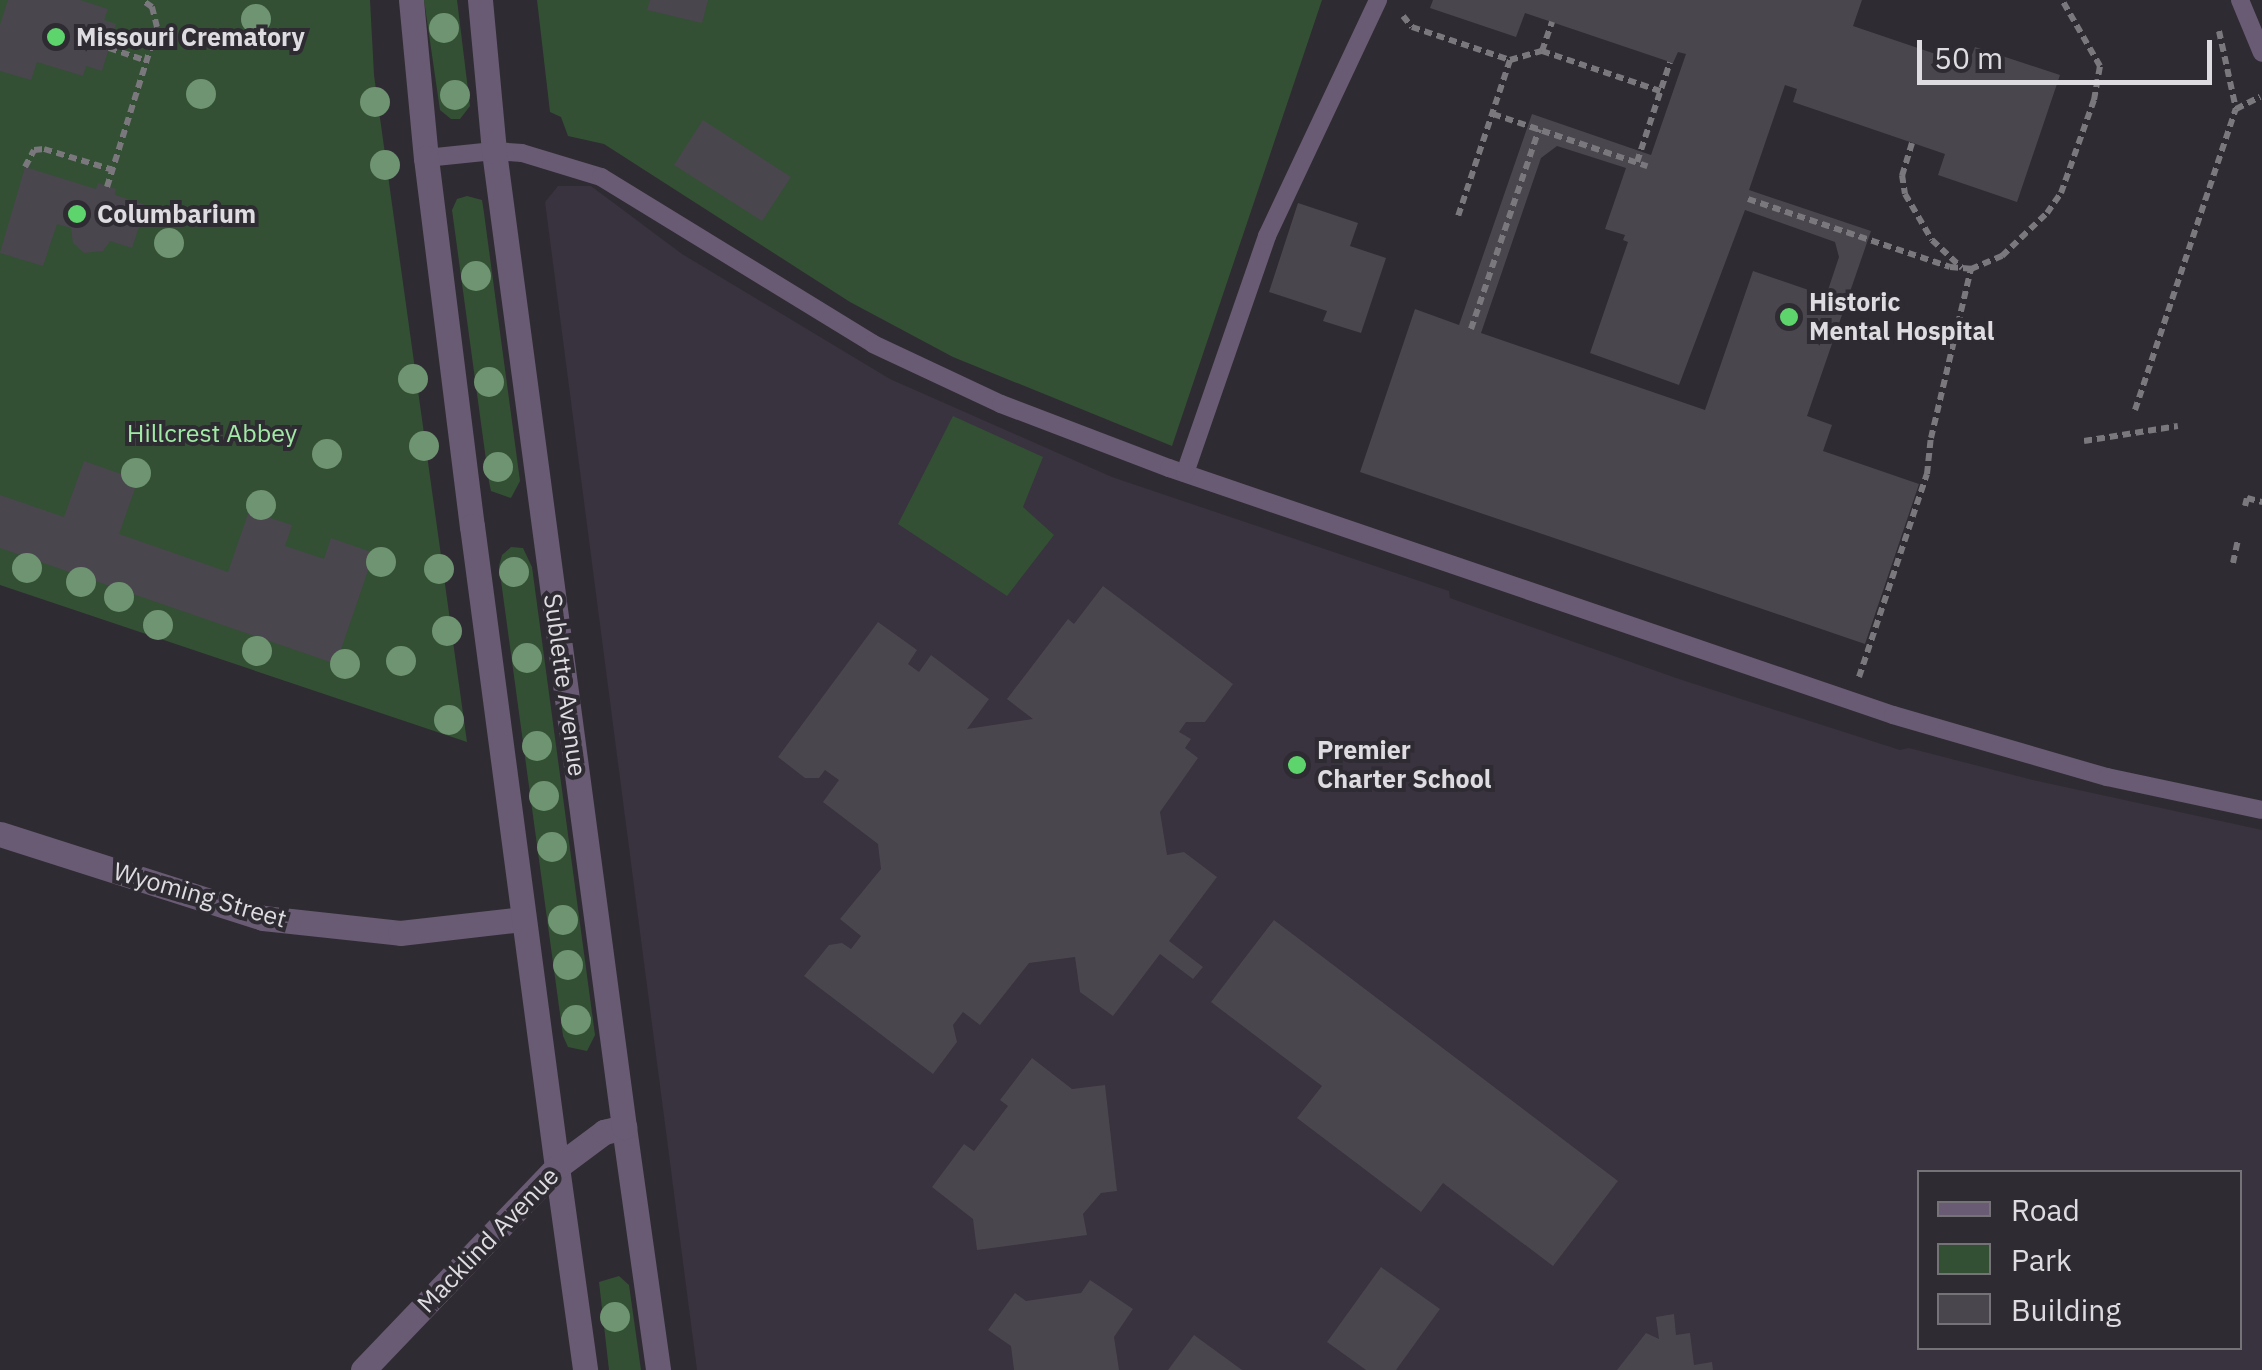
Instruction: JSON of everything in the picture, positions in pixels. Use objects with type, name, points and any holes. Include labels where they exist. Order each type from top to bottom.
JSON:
[{"type":"street","points":[[411,0],[426,158],[585,1370]]},
{"type":"street","name":"Sublette Avenue","points":[[480,0],[494,151],[658,1370]]},
{"type":"street","name":"Wyoming Street","points":[[0,834],[262,918],[400,933],[523,919]]},
{"type":"street","name":"Macklind Avenue","points":[[362,1370],[558,1167],[604,1132],[624,1127]]},
{"type":"lane","points":[[1184,473],[1274,219],[1378,0]]},
{"type":"lane","points":[[2240,0],[2262,53]]},
{"type":"lane","points":[[426,158],[494,151],[534,156],[601,177],[874,344],[1002,404],[1184,473],[1851,701],[2107,778],[2262,810]]},
{"type":"path","points":[[107,186],[156,16],[142,0]]},
{"type":"path","points":[[1407,0],[1404,20],[1412,26],[1510,60],[1542,51],[1660,92]]},
{"type":"path","points":[[1748,199],[1968,269],[2002,256],[2061,194],[2094,100],[2100,66],[2062,0]]},
{"type":"path","points":[[2135,410],[2236,109],[2217,18]]},
{"type":"path","points":[[1542,51],[1552,22]]},
{"type":"path","points":[[109,48],[146,61]]},
{"type":"path","points":[[1458,216],[1510,60]]},
{"type":"path","points":[[1637,162],[1670,62]]},
{"type":"path","points":[[2236,109],[2260,97]]},
{"type":"path","points":[[1492,114],[1647,166]]},
{"type":"path","points":[[1470,329],[1539,128]]},
{"type":"path","points":[[1912,142],[1902,175],[1904,194],[1932,240],[1968,269]]},
{"type":"path","points":[[25,166],[34,150],[44,149],[112,170]]},
{"type":"path","points":[[1851,701],[1926,474],[1930,438],[1968,269]]},
{"type":"path","points":[[2084,441],[2178,426]]},
{"type":"path","points":[[2245,506],[2247,498],[2262,502]]},
{"type":"path","points":[[2233,563],[2238,540]]},
{"type":"shaded area","name":"Premier Charter School","points":[[558,186],[591,186],[682,254],[890,379],[1112,477],[1449,591],[1450,598],[1679,679],[1900,750],[1909,748],[2033,780],[2262,830],[2262,1370],[697,1370],[545,202]]},
{"type":"green space","name":"Hillcrest Abbey","points":[[0,0],[370,0],[374,75],[467,742],[0,585]]},
{"type":"green space","points":[[424,0],[457,0],[470,106],[460,119],[451,119],[440,110]]},
{"type":"green space","points":[[537,0],[1322,0],[1172,446],[953,357],[850,302],[604,144],[568,136],[561,117],[550,112]]},
{"type":"green space","points":[[467,196],[482,200],[484,213],[520,481],[511,498],[491,491],[489,482],[452,210],[457,199]]},
{"type":"green space","points":[[953,416],[1043,457],[1023,507],[1054,535],[1007,596],[898,524]]},
{"type":"green space","points":[[511,547],[523,548],[532,567],[595,1035],[587,1051],[568,1047],[563,1036],[499,566],[502,555]]},
{"type":"green space","points":[[619,1276],[629,1285],[641,1370],[609,1370],[599,1282]]},
{"type":"building","name":"Missouri Crematory","points":[[8,0],[80,0],[108,9],[104,20],[116,24],[102,71],[86,66],[83,76],[37,62],[31,80],[0,71],[0,25]]},
{"type":"building","points":[[650,0],[708,0],[702,23],[647,10]]},
{"type":"building","name":"Historic Mental Hospital","points":[[1433,0],[1862,0],[1853,26],[1968,65],[1975,47],[2060,75],[2017,202],[1938,175],[1945,154],[1793,102],[1797,89],[1785,85],[1749,190],[1871,231],[1807,416],[1832,425],[1823,451],[1919,484],[1865,644],[1360,472],[1415,309],[1459,325],[1532,114],[1651,155],[1686,54],[1678,52],[1673,63],[1525,13],[1516,37],[1430,8]],"holes":[[[1557,146],[1626,168],[1605,229],[1625,235],[1623,240],[1628,242],[1590,353],[1679,385],[1745,210],[1835,242],[1839,257],[1826,296],[1753,271],[1705,410],[1481,333],[1541,158]]]},
{"type":"building","points":[[703,120],[791,177],[762,221],[674,165]]},
{"type":"building","name":"Columbarium","points":[[25,167],[96,189],[98,183],[116,189],[115,195],[146,205],[132,248],[110,241],[103,251],[84,253],[73,243],[71,228],[57,224],[43,266],[0,253]]},
{"type":"building","points":[[1298,203],[1358,223],[1350,246],[1386,258],[1361,333],[1323,321],[1327,311],[1269,292]]},
{"type":"building","points":[[84,461],[138,480],[119,534],[228,572],[249,511],[292,525],[285,546],[324,559],[331,538],[374,553],[336,664],[0,548],[0,495],[64,517]]},
{"type":"building","points":[[1103,586],[1233,684],[1205,722],[1186,722],[1179,732],[1191,739],[1185,748],[1198,758],[1160,812],[1167,855],[1184,852],[1217,877],[1169,941],[1203,967],[1193,979],[1160,954],[1113,1016],[1080,992],[1075,957],[1029,963],[980,1025],[963,1012],[953,1025],[957,1042],[933,1074],[804,976],[829,945],[842,943],[851,949],[861,936],[840,919],[881,869],[878,844],[823,802],[839,780],[825,770],[819,778],[805,778],[778,757],[878,622],[917,650],[908,664],[919,672],[931,655],[989,699],[967,729],[1033,719],[1007,699],[1068,619],[1074,624]]},
{"type":"building","points":[[1274,920],[1618,1181],[1553,1266],[1443,1183],[1421,1212],[1297,1118],[1322,1086],[1211,1002]]},
{"type":"building","points":[[1032,1058],[1072,1089],[1105,1085],[1117,1191],[1101,1193],[1083,1214],[1087,1235],[977,1250],[973,1219],[932,1187],[964,1144],[974,1151],[1008,1106],[1000,1100]]},
{"type":"building","points":[[1381,1267],[1440,1309],[1396,1370],[1366,1370],[1327,1342]]},
{"type":"building","points":[[1090,1280],[1133,1309],[1114,1337],[1119,1370],[1014,1370],[1011,1346],[988,1330],[1015,1293],[1026,1301],[1081,1293]]},
{"type":"building","points":[[1674,1314],[1676,1335],[1690,1333],[1694,1365],[1712,1362],[1713,1370],[1617,1370],[1646,1333],[1659,1339],[1656,1317]]},
{"type":"building","points":[[1194,1335],[1242,1370],[1168,1370]]},
{"type":"place","name":"Missouri Crematory","points":[[56,37]]},
{"type":"place","name":"Columbarium","points":[[77,214]]},
{"type":"place","name":"Historic Mental Hospital","points":[[1789,317]]},
{"type":"place","name":"Premier Charter School","points":[[1297,765]]}]
